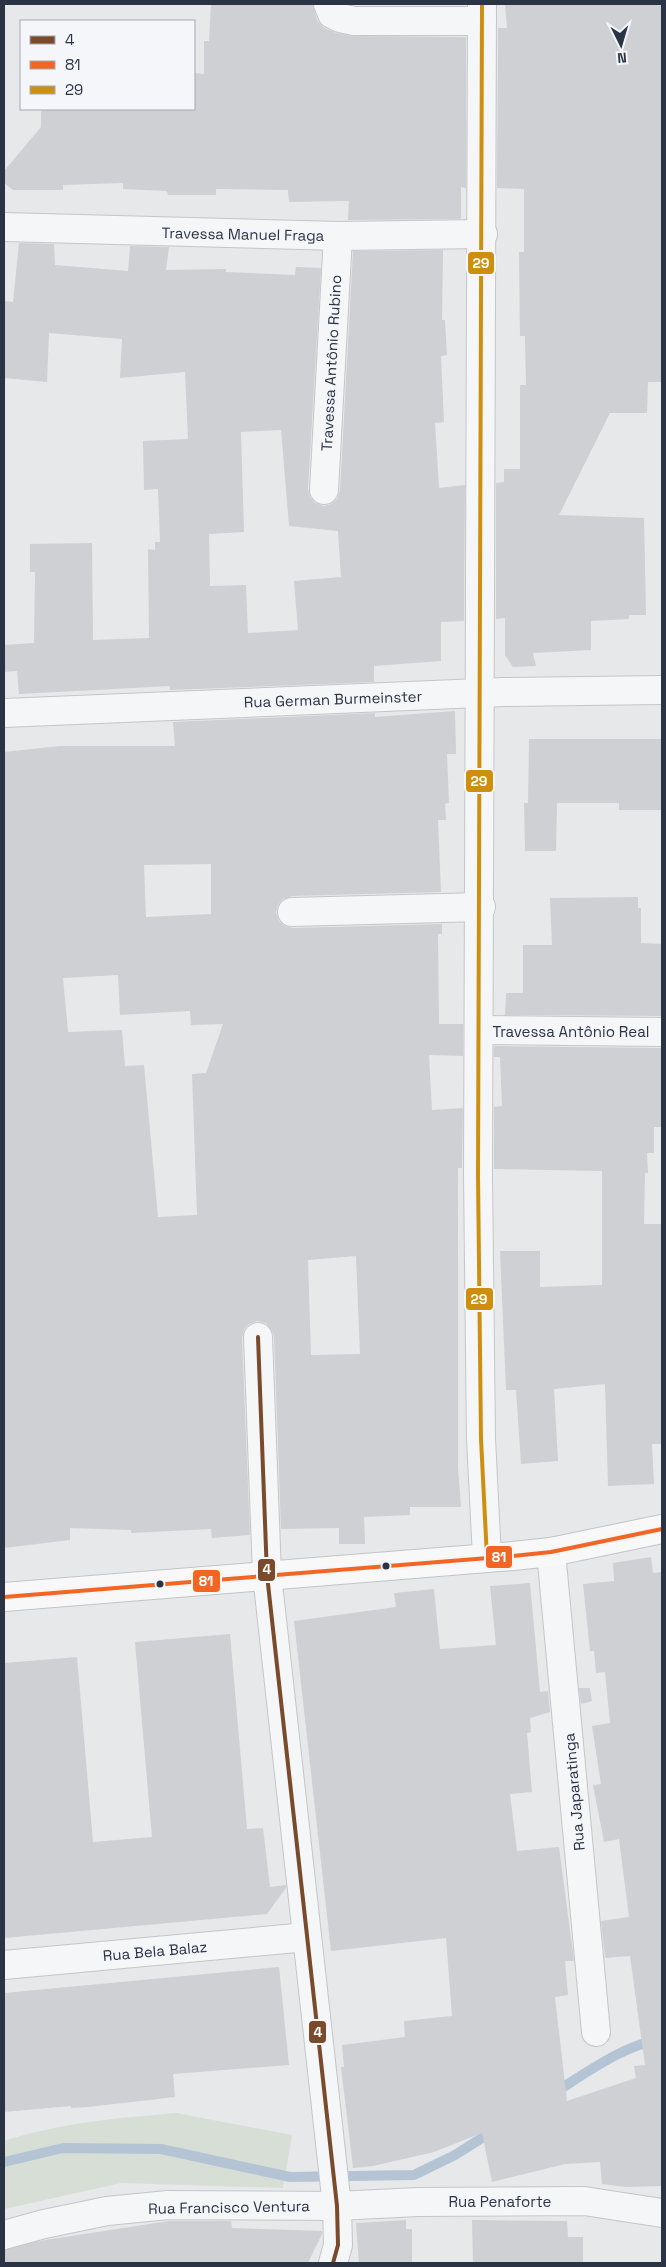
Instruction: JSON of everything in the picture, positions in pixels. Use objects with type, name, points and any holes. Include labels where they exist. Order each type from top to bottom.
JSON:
[{"type":"main road","points":[[4,1598],[551,1552],[662,1529]]},
{"type":"street","points":[[328,4],[332,14],[354,21],[482,12],[483,234],[479,694],[478,1175],[481,1439],[487,1558]]},
{"type":"street","name":"Travessa Manuel Fraga","points":[[4,227],[338,236],[483,234]]},
{"type":"street","name":"Travessa Antônio Rubino","points":[[324,490],[338,236]]},
{"type":"street","name":"Rua German Burmeinster","points":[[4,713],[479,694],[662,690]]},
{"type":"street","points":[[292,912],[480,907]]},
{"type":"street","name":"Travessa Antônio Real","points":[[479,1030],[662,1032]]},
{"type":"street","points":[[258,1337],[267,1575],[331,2166],[337,2206],[338,2245],[333,2263]]},
{"type":"street","name":"Rua Japaratinga","points":[[551,1552],[596,2032]]},
{"type":"street","name":"Rua Bela Balaz","points":[[4,1965],[307,1937]]},
{"type":"street","name":"Rua Penaforte","points":[[337,2206],[418,2202],[584,2201],[662,2213]]},
{"type":"street","name":"Rua Francisco Ventura","points":[[4,2235],[44,2224],[107,2211],[168,2205],[337,2206]]},
{"type":"shaded area","points":[[176,2113],[292,2135],[283,2188],[121,2183],[4,2209],[4,2141],[46,2130],[110,2119]]},
{"type":"building","points":[[211,4],[313,4],[317,20],[324,28],[351,36],[466,37],[466,188],[461,187],[461,219],[348,220],[349,201],[289,202],[288,190],[216,189],[216,195],[168,195],[167,191],[123,189],[123,183],[63,185],[63,190],[13,190],[4,183],[4,171],[41,127],[41,111],[195,110],[195,73],[204,74],[204,41],[209,41]]},
{"type":"building","points":[[348,4],[439,4],[439,5],[356,5]]},
{"type":"building","points":[[505,4],[662,4],[662,382],[648,382],[647,413],[610,413],[559,515],[644,518],[646,615],[629,615],[629,619],[591,621],[591,650],[533,653],[536,666],[513,667],[505,655],[505,618],[496,619],[496,483],[504,482],[504,469],[520,469],[520,385],[526,385],[525,336],[520,336],[519,252],[524,252],[524,189],[497,188],[498,28],[507,28]]},
{"type":"building","points":[[19,243],[54,244],[55,265],[128,271],[130,246],[169,247],[166,270],[226,269],[226,272],[295,275],[296,267],[321,268],[308,489],[310,497],[315,503],[324,506],[331,504],[337,499],[340,491],[353,251],[443,250],[442,320],[445,320],[447,355],[441,356],[444,422],[435,423],[439,488],[465,485],[464,621],[441,622],[441,661],[374,666],[374,682],[170,690],[170,686],[19,694],[17,671],[4,672],[4,645],[34,643],[35,572],[30,572],[30,544],[92,543],[93,640],[149,638],[148,549],[155,550],[155,542],[160,542],[158,489],[144,490],[143,441],[188,439],[185,372],[120,378],[122,339],[49,333],[47,382],[4,378],[4,301],[13,302]],"holes":[[[281,430],[289,526],[338,531],[341,577],[294,581],[298,630],[248,633],[246,585],[210,586],[209,534],[244,532],[241,432]]]},
{"type":"building","points":[[455,711],[456,754],[447,754],[449,803],[445,804],[446,820],[438,820],[441,892],[292,896],[283,899],[278,905],[276,912],[279,921],[285,926],[292,928],[442,924],[442,934],[438,934],[439,1024],[463,1024],[463,1056],[429,1055],[432,1110],[463,1108],[462,1168],[458,1168],[458,1468],[461,1507],[410,1507],[410,1515],[364,1517],[365,1544],[339,1544],[339,1528],[281,1529],[274,1336],[266,1323],[257,1321],[249,1324],[244,1329],[242,1338],[250,1535],[212,1538],[211,1529],[131,1533],[131,1530],[70,1528],[70,1540],[4,1548],[4,752],[60,746],[175,746],[173,722],[375,713],[375,717]],"holes":[[[211,864],[211,914],[146,917],[144,865]],[[118,975],[120,1015],[190,1011],[191,1025],[223,1024],[206,1073],[192,1074],[197,1215],[158,1217],[144,1065],[125,1066],[122,1030],[68,1032],[63,978]],[[356,1256],[360,1354],[311,1355],[308,1260]]]},
{"type":"building","points":[[529,739],[662,739],[662,810],[619,810],[619,803],[557,803],[556,851],[525,851],[524,803],[528,803]]},
{"type":"building","points":[[638,897],[638,908],[641,908],[641,943],[662,944],[662,1016],[505,1015],[506,993],[523,993],[523,945],[552,945],[550,898]]},
{"type":"building","points":[[494,1046],[662,1048],[662,1127],[654,1127],[654,1153],[647,1153],[648,1173],[645,1173],[644,1224],[662,1224],[662,1444],[652,1444],[654,1484],[608,1486],[605,1384],[554,1389],[558,1461],[521,1464],[516,1390],[506,1390],[500,1251],[540,1251],[540,1287],[602,1285],[602,1171],[494,1169],[494,1107],[502,1106],[500,1057],[494,1057]]},
{"type":"building","points":[[651,1557],[653,1573],[662,1572],[662,2186],[626,2187],[602,2184],[600,2162],[565,2164],[492,2182],[482,2133],[434,2152],[373,2166],[353,2168],[341,2067],[344,2067],[342,2045],[405,2037],[404,2021],[452,2016],[446,1938],[331,1951],[294,1621],[396,1607],[394,1593],[434,1589],[440,1649],[496,1645],[490,1586],[530,1583],[540,1692],[548,1691],[550,1712],[530,1718],[531,1732],[527,1733],[532,1792],[510,1794],[517,1851],[559,1847],[574,1961],[565,1961],[568,1995],[555,1997],[567,2101],[636,2078],[634,2066],[645,2065],[630,1956],[605,1958],[601,1921],[629,1917],[619,1839],[604,1842],[593,1785],[601,1784],[592,1726],[610,1723],[605,1672],[596,1673],[594,1651],[590,1651],[583,1584],[614,1581],[613,1563]]},
{"type":"building","points":[[230,1634],[247,1829],[263,1828],[270,1887],[286,1885],[286,1888],[267,1914],[4,1938],[4,1663],[77,1657],[93,1842],[152,1837],[135,1642]]},
{"type":"building","points":[[579,1688],[590,1688],[592,1701],[581,1704]]},
{"type":"building","points":[[279,1967],[289,2065],[173,2074],[175,2097],[88,2107],[71,2108],[71,2106],[4,2112],[4,1993]]},
{"type":"building","points":[[406,2220],[406,2229],[412,2229],[412,2263],[359,2263],[356,2223]]},
{"type":"building","points":[[472,2220],[567,2221],[568,2237],[583,2237],[583,2263],[473,2263]]},
{"type":"building","points":[[169,2221],[231,2221],[232,2228],[322,2231],[322,2234],[308,2263],[4,2263],[4,2250],[39,2241]]},
{"type":"waterway","points":[[554,2093],[606,2060],[635,2047],[662,2040]]},
{"type":"waterway","points":[[4,2162],[63,2148],[161,2149],[290,2177],[414,2175],[455,2155],[493,2131]]},
{"type":"transit line","name":"29","points":[[482,4],[478,1175],[481,1439],[487,1558]]},
{"type":"transit line","name":"4","points":[[258,1337],[267,1575],[337,2206],[338,2245],[333,2263]]},
{"type":"transit line","name":"81","points":[[4,1597],[513,1556],[551,1552],[662,1529]]}]
